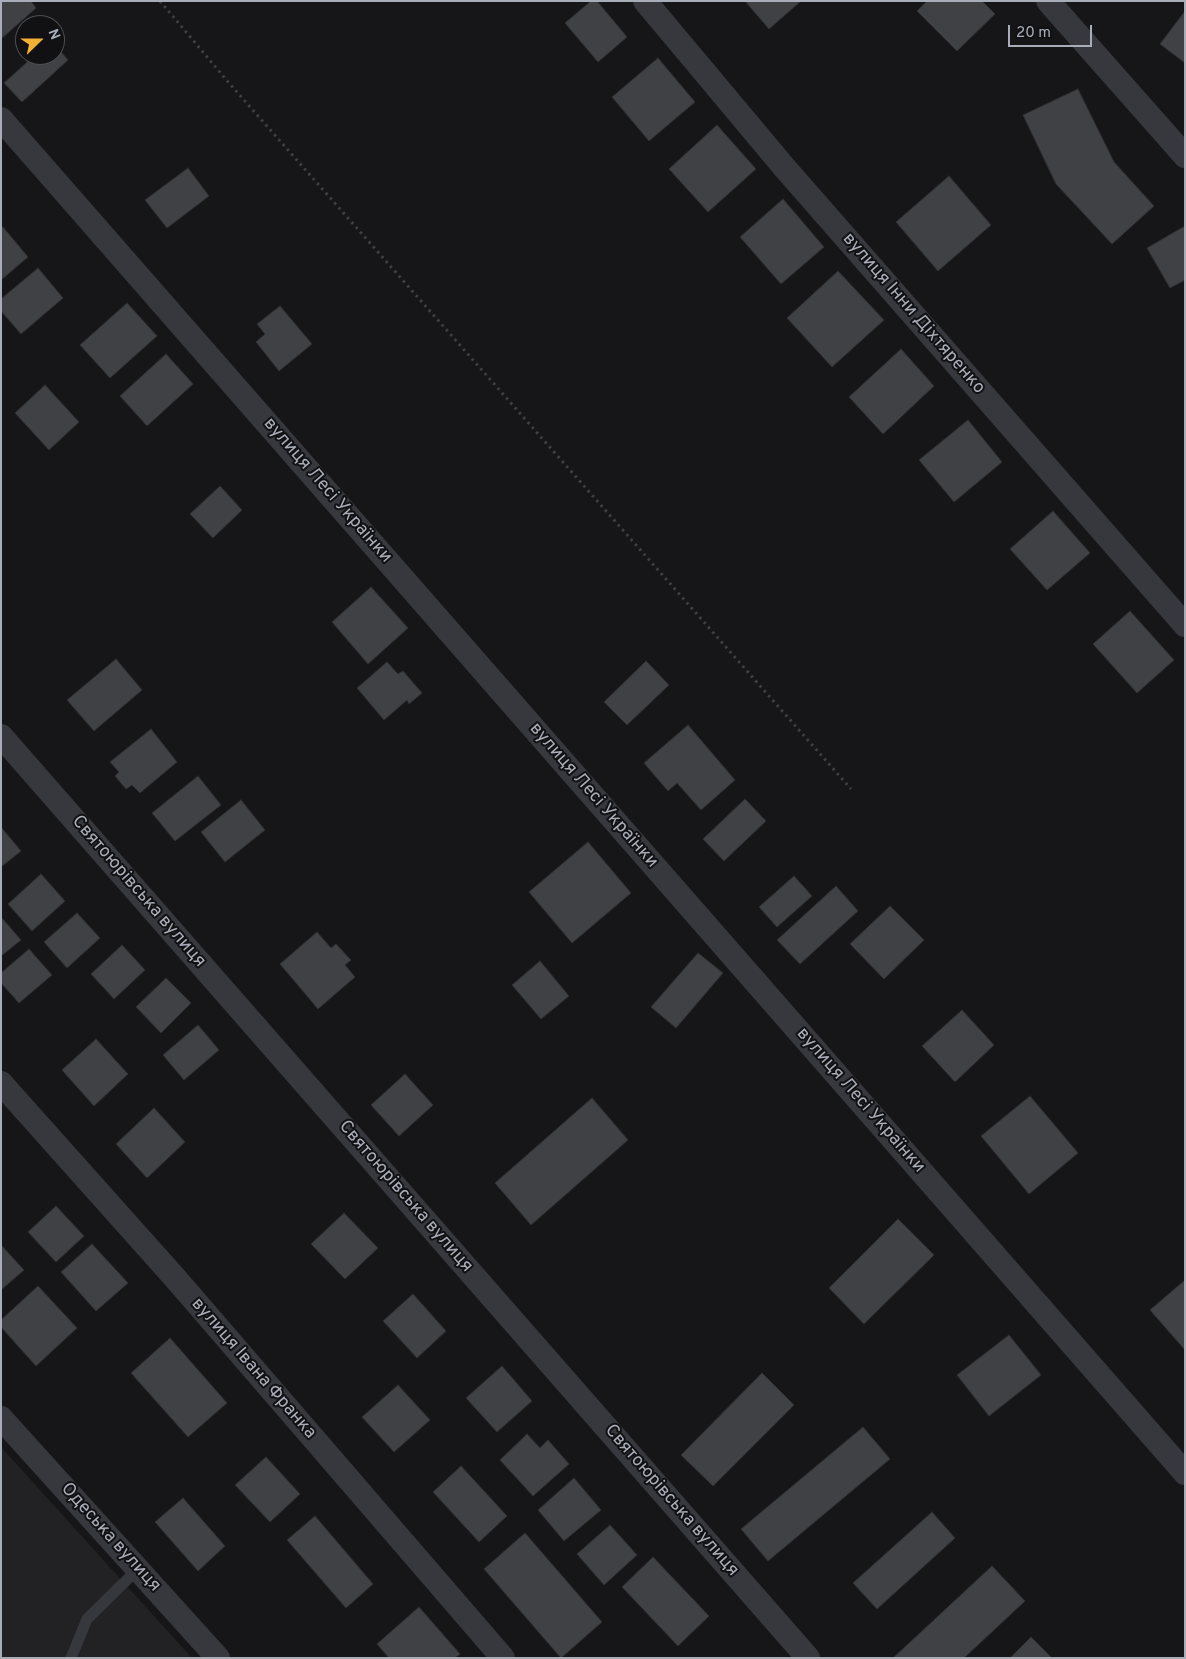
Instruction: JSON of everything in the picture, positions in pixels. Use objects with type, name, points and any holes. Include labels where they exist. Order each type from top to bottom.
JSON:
[{"type":"street","name":"вулиця Інни Діхтяренко","points":[[644,1],[784,167],[1185,625]]},
{"type":"street","points":[[1048,1],[1185,156]]},
{"type":"street","name":"вулиця Лесі Українки","points":[[1,119],[1185,1473]]},
{"type":"street","name":"Святоюрівська вулиця","points":[[1,736],[808,1658]]},
{"type":"street","name":"вулиця Івана Франка","points":[[1,1083],[176,1279],[503,1658]]},
{"type":"street","name":"Одеська вулиця","points":[[1,1418],[218,1658]]},
{"type":"lane","points":[[71,1658],[87,1619],[138,1569]]},
{"type":"path","points":[[160,1],[236,90],[851,789]]},
{"type":"shaded area","points":[[1,1447],[192,1658],[1,1658]]},
{"type":"building","points":[[1,1],[31,1],[36,8],[28,15],[15,15],[15,27],[1,39]]},
{"type":"building","points":[[591,1],[597,1],[627,37],[598,62],[565,23]]},
{"type":"building","points":[[745,1],[801,1],[769,29]]},
{"type":"building","points":[[927,1],[982,1],[995,14],[957,51],[917,11]]},
{"type":"building","points":[[1185,11],[1185,63],[1160,44]]},
{"type":"building","points":[[658,58],[695,102],[649,141],[612,97]]},
{"type":"building","points":[[24,65],[63,65],[22,102],[4,83]]},
{"type":"building","points":[[1078,89],[1114,162],[1154,206],[1112,244],[1056,184],[1023,115]]},
{"type":"building","points":[[717,125],[756,169],[708,212],[669,169]]},
{"type":"building","points":[[188,168],[209,196],[167,228],[145,200]]},
{"type":"building","points":[[949,176],[991,225],[938,271],[896,222]]},
{"type":"building","points":[[783,199],[824,247],[781,284],[740,237]]},
{"type":"building","points":[[1185,226],[1185,280],[1170,288],[1147,248]]},
{"type":"building","points":[[3,227],[28,257],[1,280],[1,228]]},
{"type":"building","points":[[38,268],[63,298],[21,334],[1,311],[1,299]]},
{"type":"building","points":[[838,271],[884,320],[832,367],[787,318]]},
{"type":"building","points":[[127,303],[157,336],[110,378],[80,345]]},
{"type":"building","points":[[280,306],[312,344],[279,371],[256,342],[265,334],[257,324]]},
{"type":"building","points":[[901,349],[934,386],[883,434],[849,397]]},
{"type":"building","points":[[166,354],[193,384],[147,426],[120,396]]},
{"type":"building","points":[[45,385],[79,422],[49,450],[15,413]]},
{"type":"building","points":[[968,420],[1002,462],[954,502],[919,460]]},
{"type":"building","points":[[220,486],[242,510],[213,538],[190,514]]},
{"type":"building","points":[[1053,511],[1090,553],[1047,590],[1010,549]]},
{"type":"building","points":[[371,587],[408,628],[368,664],[332,622]]},
{"type":"building","points":[[1130,611],[1174,660],[1137,693],[1093,644]]},
{"type":"building","points":[[116,659],[142,690],[94,731],[67,700]]},
{"type":"building","points":[[646,661],[669,685],[627,725],[604,702]]},
{"type":"building","points":[[387,662],[398,674],[403,671],[422,693],[409,704],[407,700],[384,720],[357,688]]},
{"type":"building","points":[[688,725],[735,780],[701,810],[677,783],[668,791],[644,763]]},
{"type":"building","points":[[151,729],[177,762],[140,793],[132,785],[126,789],[115,776],[119,772],[110,762]]},
{"type":"building","points":[[198,776],[221,805],[175,841],[152,813]]},
{"type":"building","points":[[745,799],[766,821],[724,861],[703,839]]},
{"type":"building","points":[[241,800],[265,830],[225,862],[201,832]]},
{"type":"building","points":[[1,827],[21,851],[1,867]]},
{"type":"building","points":[[588,842],[631,893],[572,943],[529,892]]},
{"type":"building","points":[[41,874],[65,901],[32,931],[8,904]]},
{"type":"building","points":[[794,876],[812,896],[777,927],[759,907]]},
{"type":"building","points":[[836,886],[858,911],[800,964],[777,940]]},
{"type":"building","points":[[890,906],[924,940],[884,979],[850,944]]},
{"type":"building","points":[[77,913],[100,938],[67,968],[44,942]]},
{"type":"building","points":[[1,917],[21,940],[1,956]]},
{"type":"building","points":[[317,932],[331,948],[336,944],[351,960],[345,965],[355,977],[318,1009],[280,964]]},
{"type":"building","points":[[122,945],[145,970],[114,999],[91,974]]},
{"type":"building","points":[[29,949],[52,975],[19,1003],[1,983],[1,973]]},
{"type":"building","points":[[698,953],[723,973],[676,1028],[651,1007]]},
{"type":"building","points":[[540,961],[569,996],[541,1019],[512,985]]},
{"type":"building","points":[[166,978],[191,1003],[161,1033],[136,1007]]},
{"type":"building","points":[[962,1010],[994,1045],[955,1082],[922,1046]]},
{"type":"building","points":[[198,1025],[219,1050],[184,1080],[163,1055]]},
{"type":"building","points":[[96,1039],[128,1074],[94,1106],[62,1070]]},
{"type":"building","points":[[405,1074],[433,1105],[399,1136],[371,1105]]},
{"type":"building","points":[[1030,1096],[1078,1153],[1029,1194],[981,1136]]},
{"type":"building","points":[[592,1098],[628,1140],[531,1225],[495,1183]]},
{"type":"building","points":[[154,1108],[185,1142],[147,1178],[116,1144]]},
{"type":"building","points":[[56,1206],[84,1236],[56,1262],[28,1232]]},
{"type":"building","points":[[344,1213],[378,1248],[345,1279],[311,1244]]},
{"type":"building","points":[[898,1219],[934,1255],[864,1324],[829,1288]]},
{"type":"building","points":[[92,1244],[128,1283],[96,1311],[61,1272]]},
{"type":"building","points":[[1,1245],[24,1270],[1,1290]]},
{"type":"building","points":[[1185,1280],[1185,1350],[1150,1310]]},
{"type":"building","points":[[38,1286],[77,1328],[36,1366],[1,1327],[1,1320]]},
{"type":"building","points":[[413,1294],[446,1331],[417,1358],[383,1321]]},
{"type":"building","points":[[1009,1335],[1041,1375],[989,1416],[957,1375]]},
{"type":"building","points":[[170,1338],[227,1403],[188,1437],[131,1373]]},
{"type":"building","points":[[502,1366],[532,1401],[497,1432],[466,1398]]},
{"type":"building","points":[[762,1373],[794,1405],[713,1486],[681,1455]]},
{"type":"building","points":[[398,1385],[430,1420],[394,1452],[362,1417]]},
{"type":"building","points":[[863,1427],[890,1459],[768,1561],[741,1529]]},
{"type":"building","points":[[527,1434],[540,1448],[548,1440],[569,1464],[533,1496],[500,1460]]},
{"type":"building","points":[[266,1457],[300,1494],[270,1522],[235,1485]]},
{"type":"building","points":[[461,1466],[507,1516],[479,1542],[433,1492]]},
{"type":"building","points":[[574,1478],[601,1510],[564,1541],[538,1510]]},
{"type":"building","points":[[183,1498],[225,1546],[198,1571],[155,1522]]},
{"type":"building","points":[[932,1512],[955,1538],[877,1609],[853,1583]]},
{"type":"building","points":[[315,1516],[373,1584],[346,1608],[287,1540]]},
{"type":"building","points":[[610,1525],[637,1555],[604,1585],[577,1554]]},
{"type":"building","points":[[525,1533],[602,1622],[561,1658],[484,1569]]},
{"type":"building","points":[[653,1557],[709,1616],[678,1646],[622,1587]]},
{"type":"building","points":[[992,1566],[1025,1601],[964,1658],[893,1658]]},
{"type":"building","points":[[419,1607],[460,1654],[455,1658],[389,1658],[377,1644]]},
{"type":"building","points":[[1031,1637],[1052,1658],[1010,1658]]}]
